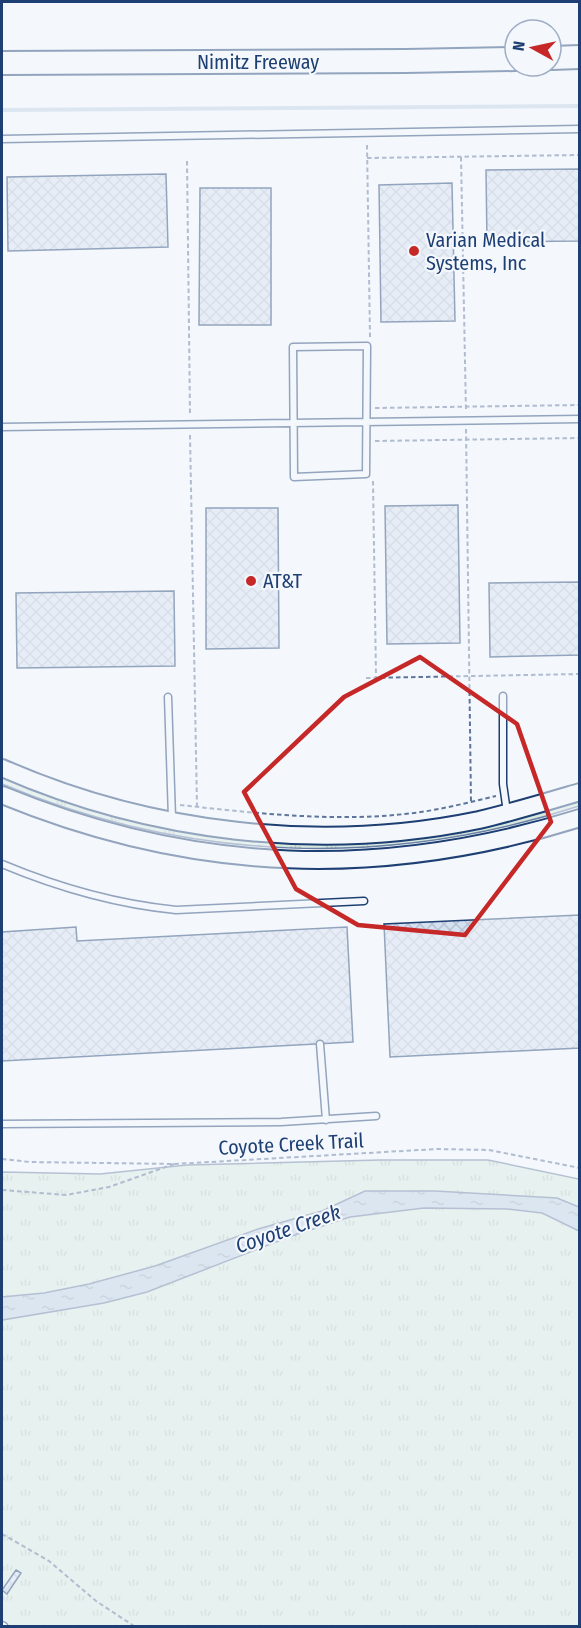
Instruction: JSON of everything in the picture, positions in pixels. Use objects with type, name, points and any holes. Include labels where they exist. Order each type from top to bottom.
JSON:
[{"type":"highway","points":[[563,58],[579,57]]},
{"type":"highway","name":"Nimitz Freeway","points":[[2,63],[503,59]]},
{"type":"main road","points":[[2,768],[88,801],[173,822],[223,830],[273,834],[377,834],[427,828],[507,813],[579,792]]},
{"type":"main road","points":[[3,799],[125,837],[220,855],[271,859],[362,859],[430,853],[535,832],[579,818]]},
{"type":"lane","points":[[2,139],[579,129]]},
{"type":"lane","points":[[367,346],[366,421],[366,474],[294,477],[293,347],[367,346]]},
{"type":"lane","points":[[2,427],[579,419]]},
{"type":"lane","points":[[503,696],[504,794],[507,813]]},
{"type":"lane","points":[[168,697],[173,822]]},
{"type":"lane","points":[[2,864],[79,892],[168,909],[364,902]]},
{"type":"lane","points":[[320,1044],[326,1120]]},
{"type":"lane","points":[[2,1124],[281,1122],[376,1116]]},
{"type":"path","points":[[367,158],[579,155]]},
{"type":"path","points":[[461,157],[471,802]]},
{"type":"path","points":[[187,161],[197,807]]},
{"type":"path","points":[[372,408],[579,405]]},
{"type":"path","points":[[372,441],[579,438]]},
{"type":"path","points":[[366,678],[579,674]]},
{"type":"path","points":[[172,804],[251,813],[324,817],[405,814],[504,794]]},
{"type":"path","name":"Coyote Creek Trail","points":[[2,1159],[30,1162],[176,1164],[437,1149],[489,1150],[579,1168]]},
{"type":"path","points":[[2,1190],[66,1195],[110,1187],[176,1164]]},
{"type":"path","points":[[2,1534],[49,1561],[96,1601],[134,1626]]},
{"type":"highlighted area","points":[[420,657],[517,724],[551,822],[465,935],[358,925],[296,889],[244,792],[344,697]]},
{"type":"green space","points":[[2,774],[47,792],[323,840],[579,796],[579,806],[507,826],[434,840],[361,847],[289,848],[216,842],[144,829],[73,810],[2,784]]},
{"type":"green space","points":[[488,1160],[579,1179],[579,1626],[2,1626],[2,1172],[100,1174],[187,1165]]},
{"type":"water","name":"Coyote Creek","points":[[365,1191],[435,1191],[557,1198],[579,1207],[579,1231],[542,1213],[507,1209],[424,1208],[350,1217],[289,1237],[147,1292],[104,1303],[2,1320],[2,1297],[44,1293],[89,1284],[155,1266],[258,1229],[322,1211]]},
{"type":"building","points":[[580,169],[580,241],[487,242],[486,170]]},
{"type":"building","points":[[166,174],[168,247],[8,251],[7,177]]},
{"type":"building","points":[[452,183],[455,321],[381,322],[379,185]]},
{"type":"building","points":[[200,188],[271,188],[271,325],[199,325]]},
{"type":"building","points":[[458,505],[460,643],[387,644],[385,506]]},
{"type":"building","points":[[206,508],[278,508],[279,648],[206,649]]},
{"type":"building","points":[[580,582],[580,655],[490,657],[489,583]]},
{"type":"building","points":[[174,591],[175,666],[17,668],[16,593]]},
{"type":"building","points":[[580,915],[580,1048],[390,1057],[384,924]]},
{"type":"building","points":[[76,927],[77,941],[347,927],[353,1042],[2,1061],[2,932]]},
{"type":"building","points":[[16,1570],[21,1573],[7,1594],[2,1590]]},
{"type":"waterway","points":[[2,110],[580,106]]},
{"type":"place","name":"Varian Medical Systems, Inc","points":[[414,251]]},
{"type":"place","name":"AT&T","points":[[251,581]]}]
